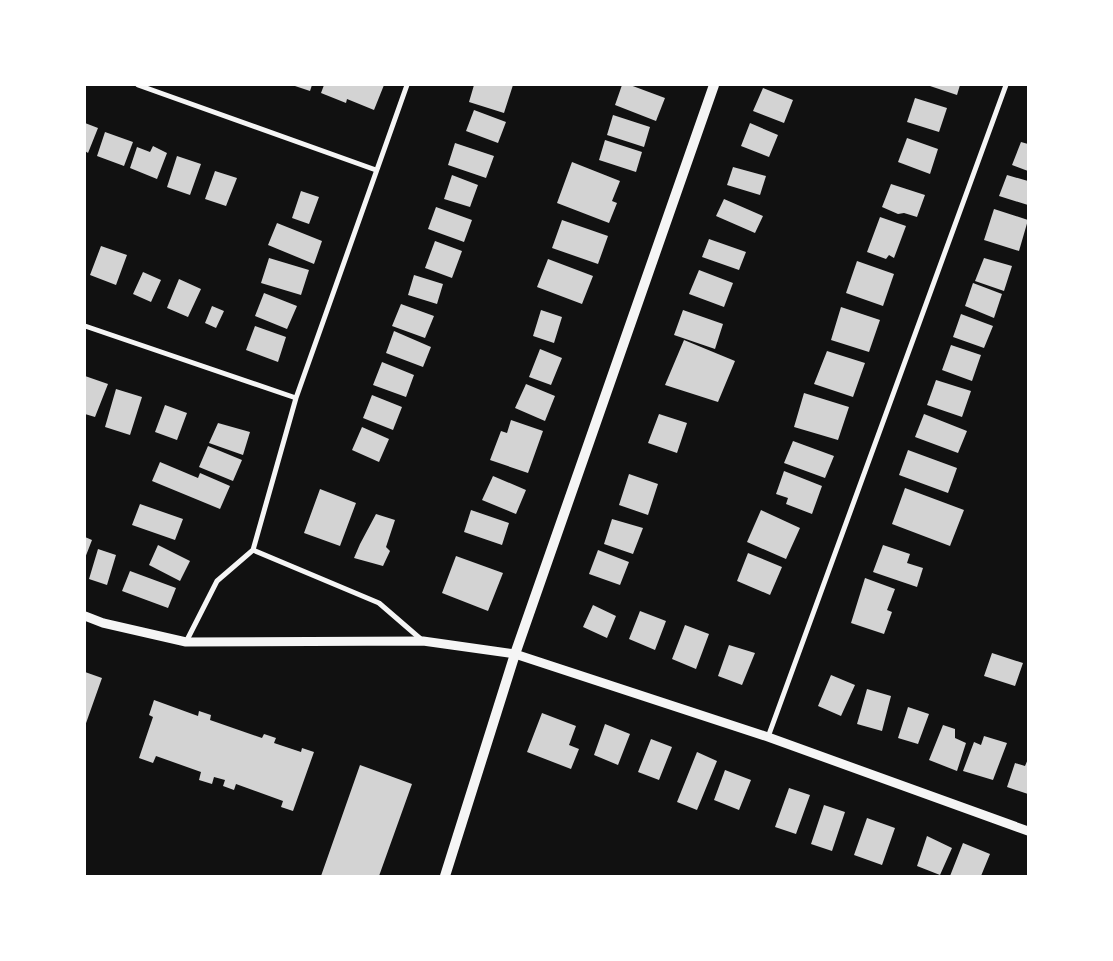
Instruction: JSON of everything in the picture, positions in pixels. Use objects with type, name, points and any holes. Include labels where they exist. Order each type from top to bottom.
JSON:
[{"type":"main road","points":[[445,876],[516,654],[714,85]]},
{"type":"street","points":[[138,85],[376,170]]},
{"type":"street","points":[[186,642],[217,581],[253,550],[296,398],[406,85]]},
{"type":"street","points":[[768,738],[1006,85]]},
{"type":"street","points":[[85,326],[296,398]]},
{"type":"street","points":[[253,550],[379,602],[423,641]]},
{"type":"street","points":[[85,616],[104,623],[186,642],[423,641],[516,654],[768,738],[1028,831]]},
{"type":"building","points":[[292,85],[312,85],[310,91]]},
{"type":"building","points":[[324,85],[384,85],[374,110],[347,99],[346,103],[321,93]]},
{"type":"building","points":[[474,85],[513,85],[504,113],[469,102]]},
{"type":"building","points":[[622,85],[630,85],[665,98],[656,121],[615,105]]},
{"type":"building","points":[[927,85],[960,85],[957,95]]},
{"type":"building","points":[[763,88],[793,100],[784,123],[753,111]]},
{"type":"building","points":[[915,98],[947,108],[939,132],[907,122]]},
{"type":"building","points":[[474,110],[506,122],[498,143],[466,131]]},
{"type":"building","points":[[613,115],[650,127],[644,147],[607,135]]},
{"type":"building","points":[[85,123],[98,128],[88,153],[85,151]]},
{"type":"building","points":[[750,123],[778,135],[769,157],[741,146]]},
{"type":"building","points":[[105,132],[133,142],[124,166],[97,156]]},
{"type":"building","points":[[907,138],[938,149],[930,174],[898,162]]},
{"type":"building","points":[[605,140],[642,152],[636,172],[599,160]]},
{"type":"building","points":[[1021,142],[1028,144],[1028,171],[1012,165]]},
{"type":"building","points":[[455,143],[494,156],[486,178],[448,165]]},
{"type":"building","points":[[153,146],[167,153],[157,179],[130,168],[137,147],[150,152]]},
{"type":"building","points":[[177,156],[201,164],[190,195],[167,187]]},
{"type":"building","points":[[572,162],[620,181],[612,201],[617,203],[609,223],[557,203]]},
{"type":"building","points":[[733,167],[766,176],[760,195],[727,185]]},
{"type":"building","points":[[215,171],[237,178],[226,206],[205,199]]},
{"type":"building","points":[[452,175],[478,185],[470,207],[444,199]]},
{"type":"building","points":[[1007,175],[1028,181],[1028,205],[999,196]]},
{"type":"building","points":[[891,184],[925,195],[917,217],[904,213],[898,214],[882,207]]},
{"type":"building","points":[[301,191],[319,197],[309,224],[292,218]]},
{"type":"building","points":[[724,199],[763,216],[755,233],[716,216]]},
{"type":"building","points":[[436,207],[472,220],[464,242],[428,229]]},
{"type":"building","points":[[994,209],[1028,220],[1019,251],[984,240]]},
{"type":"building","points":[[880,217],[906,226],[894,258],[889,255],[886,259],[867,252]]},
{"type":"building","points":[[562,220],[608,236],[598,264],[552,248]]},
{"type":"building","points":[[277,223],[322,241],[314,264],[268,245]]},
{"type":"building","points":[[709,239],[746,252],[739,270],[702,257]]},
{"type":"building","points":[[435,241],[462,251],[452,278],[425,268]]},
{"type":"building","points":[[101,246],[127,255],[116,285],[90,275]]},
{"type":"building","points":[[269,258],[309,270],[301,295],[261,283]]},
{"type":"building","points":[[984,258],[1012,266],[1004,291],[975,281]]},
{"type":"building","points":[[548,259],[593,276],[582,304],[537,287]]},
{"type":"building","points":[[857,261],[894,274],[883,306],[846,293]]},
{"type":"building","points":[[699,270],[733,283],[724,307],[689,294]]},
{"type":"building","points":[[143,272],[161,280],[151,302],[133,294]]},
{"type":"building","points":[[414,275],[443,284],[437,304],[408,295]]},
{"type":"building","points":[[179,279],[201,289],[188,317],[167,308]]},
{"type":"building","points":[[973,283],[1002,294],[994,318],[965,306]]},
{"type":"building","points":[[264,293],[297,306],[287,329],[255,316]]},
{"type":"building","points":[[401,304],[434,316],[425,338],[392,326]]},
{"type":"building","points":[[212,306],[224,311],[216,328],[205,323]]},
{"type":"building","points":[[841,307],[880,320],[869,352],[831,340]]},
{"type":"building","points":[[541,310],[562,317],[554,343],[533,336]]},
{"type":"building","points":[[683,310],[723,324],[715,349],[674,335]]},
{"type":"building","points":[[961,314],[993,326],[984,348],[953,337]]},
{"type":"building","points":[[255,326],[286,337],[278,362],[246,350]]},
{"type":"building","points":[[394,331],[431,347],[423,367],[386,353]]},
{"type":"building","points":[[684,340],[735,361],[718,402],[665,385]]},
{"type":"building","points":[[951,345],[981,355],[972,381],[942,370]]},
{"type":"building","points":[[540,349],[562,358],[551,385],[529,377]]},
{"type":"building","points":[[827,351],[865,363],[853,397],[814,384]]},
{"type":"building","points":[[382,362],[414,375],[406,397],[373,385]]},
{"type":"building","points":[[85,376],[108,384],[95,417],[85,414]]},
{"type":"building","points":[[936,380],[971,391],[962,417],[927,405]]},
{"type":"building","points":[[526,384],[555,396],[545,421],[515,408]]},
{"type":"building","points":[[116,389],[142,397],[130,435],[105,427]]},
{"type":"building","points":[[804,393],[849,407],[838,440],[794,427]]},
{"type":"building","points":[[372,395],[402,407],[393,430],[363,418]]},
{"type":"building","points":[[165,405],[187,413],[177,440],[155,432]]},
{"type":"building","points":[[659,414],[687,423],[677,453],[648,443]]},
{"type":"building","points":[[924,414],[967,431],[958,453],[915,437]]},
{"type":"building","points":[[511,420],[543,431],[528,473],[490,460],[501,431],[507,433]]},
{"type":"building","points":[[218,423],[250,432],[243,455],[209,443]]},
{"type":"building","points":[[362,427],[389,439],[379,462],[352,450]]},
{"type":"building","points":[[793,441],[834,456],[825,478],[784,463]]},
{"type":"building","points":[[208,446],[242,460],[233,481],[199,467]]},
{"type":"building","points":[[908,450],[957,468],[948,493],[899,475]]},
{"type":"building","points":[[160,462],[198,478],[200,473],[230,486],[220,509],[152,481]]},
{"type":"building","points":[[784,471],[822,486],[812,514],[786,504],[788,498],[776,494]]},
{"type":"building","points":[[629,474],[658,484],[648,515],[619,505]]},
{"type":"building","points":[[493,476],[526,490],[516,514],[482,500]]},
{"type":"building","points":[[905,488],[964,510],[950,546],[892,524]]},
{"type":"building","points":[[320,489],[356,503],[340,546],[304,533]]},
{"type":"building","points":[[140,504],[183,519],[175,540],[132,525]]},
{"type":"building","points":[[471,510],[509,523],[502,545],[464,532]]},
{"type":"building","points":[[761,510],[800,528],[786,559],[747,542]]},
{"type":"building","points":[[376,514],[395,520],[386,547],[390,551],[383,566],[354,558]]},
{"type":"building","points":[[612,519],[643,528],[633,554],[604,544]]},
{"type":"building","points":[[85,537],[92,540],[85,558]]},
{"type":"building","points":[[158,545],[190,561],[180,581],[149,565]]},
{"type":"building","points":[[883,545],[910,554],[907,563],[923,568],[917,587],[873,572]]},
{"type":"building","points":[[98,549],[116,555],[107,585],[89,579]]},
{"type":"building","points":[[598,550],[629,562],[620,585],[589,574]]},
{"type":"building","points":[[748,553],[782,567],[770,595],[737,581]]},
{"type":"building","points":[[456,556],[503,573],[488,611],[442,593]]},
{"type":"building","points":[[130,571],[176,588],[168,608],[122,591]]},
{"type":"building","points":[[865,578],[895,589],[887,610],[892,612],[884,634],[851,623]]},
{"type":"building","points":[[593,605],[616,616],[607,638],[583,627]]},
{"type":"building","points":[[640,611],[666,621],[655,650],[629,639]]},
{"type":"building","points":[[685,625],[709,634],[696,669],[672,659]]},
{"type":"building","points":[[729,645],[755,653],[742,685],[718,676]]},
{"type":"building","points":[[992,653],[1023,663],[1015,686],[984,676]]},
{"type":"building","points":[[85,672],[102,678],[85,726]]},
{"type":"building","points":[[831,675],[855,685],[841,716],[818,706]]},
{"type":"building","points":[[867,689],[891,696],[882,731],[857,724]]},
{"type":"building","points":[[154,700],[198,716],[199,711],[211,715],[210,720],[262,738],[264,734],[276,738],[274,743],[301,752],[302,748],[314,752],[293,811],[281,807],[283,801],[236,784],[234,790],[223,786],[225,780],[214,777],[212,784],[199,780],[201,772],[156,756],[153,763],[139,758],[153,717],[149,715]]},
{"type":"building","points":[[908,707],[929,714],[918,744],[898,738]]},
{"type":"building","points":[[542,713],[576,726],[569,745],[579,749],[571,769],[527,752]]},
{"type":"building","points":[[605,724],[630,734],[618,765],[594,755]]},
{"type":"building","points":[[943,725],[955,729],[955,738],[966,743],[957,771],[929,760]]},
{"type":"building","points":[[984,736],[1007,743],[993,780],[963,771],[974,742],[981,745]]},
{"type":"building","points":[[651,739],[672,747],[659,780],[638,772]]},
{"type":"building","points":[[697,752],[717,761],[697,810],[677,802]]},
{"type":"building","points":[[1028,759],[1028,794],[1007,787],[1015,763],[1025,766]]},
{"type":"building","points":[[360,765],[412,784],[379,876],[321,876]]},
{"type":"building","points":[[725,770],[751,780],[739,810],[714,800]]},
{"type":"building","points":[[789,788],[810,795],[796,834],[775,827]]},
{"type":"building","points":[[824,805],[845,812],[832,851],[811,844]]},
{"type":"building","points":[[867,818],[895,828],[882,865],[854,855]]},
{"type":"building","points":[[927,836],[952,848],[940,875],[917,866]]},
{"type":"building","points":[[963,843],[990,854],[981,876],[950,876]]}]
